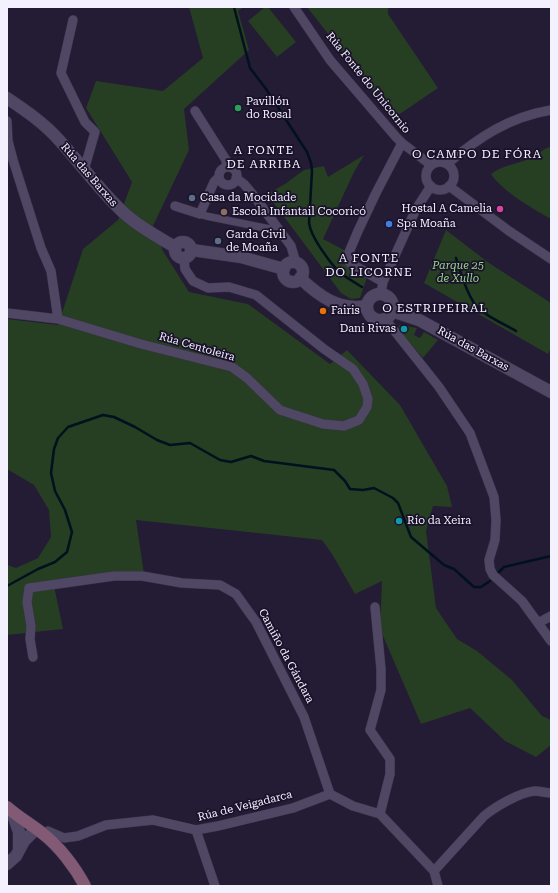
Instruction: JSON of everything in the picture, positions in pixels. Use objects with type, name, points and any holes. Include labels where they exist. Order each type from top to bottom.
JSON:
[{"type":"main road","points":[[10,809],[29,830],[60,852],[80,877],[85,886]]},
{"type":"street","name":"Rúa Fonte do Unicornio","points":[[294,7],[330,60],[402,143],[431,165]]},
{"type":"street","points":[[73,20],[61,73],[86,122],[95,132],[84,170]]},
{"type":"street","name":"Rúa das Barxas","points":[[7,98],[38,119],[104,193],[125,214],[140,226],[175,247],[177,243],[187,242],[190,245],[188,254],[241,257],[284,269]]},
{"type":"street","points":[[447,164],[472,143],[490,131],[520,118],[551,110]]},
{"type":"street","points":[[195,111],[226,160],[227,167]]},
{"type":"street","points":[[7,121],[8,140],[13,160],[41,248],[51,271],[58,319]]},
{"type":"street","points":[[402,143],[370,206],[347,257],[350,263],[382,288],[390,298],[392,302],[389,315],[470,433],[494,497],[496,534],[489,560],[490,569],[493,575],[522,601],[551,641]]},
{"type":"street","points":[[439,162],[447,164],[454,174],[452,182],[446,188],[438,190],[431,186],[426,180],[426,172],[431,165],[439,162]]},
{"type":"street","points":[[200,214],[214,182],[219,177],[222,169],[227,167],[235,170],[236,178],[233,183],[228,184],[222,182],[219,177]]},
{"type":"street","points":[[236,178],[244,184],[254,196],[291,246],[296,263],[299,264],[302,270],[302,276],[295,281],[289,281],[283,275],[284,269],[287,264],[296,263]]},
{"type":"street","points":[[300,278],[313,290],[330,301],[342,305],[357,307],[366,306],[367,302],[373,295],[382,288],[416,209],[431,186]]},
{"type":"street","points":[[449,186],[509,231],[551,259]]},
{"type":"street","points":[[175,206],[200,214],[270,229]]},
{"type":"street","name":"Rúa Centoleira","points":[[7,313],[58,319],[141,344],[232,367],[247,378],[280,410],[323,424],[344,426],[359,420],[367,407],[368,399],[363,384],[352,369],[324,349],[256,295],[229,287],[208,288],[193,281],[185,269],[188,254]]},
{"type":"street","name":"Rúa das Barxas","points":[[366,306],[366,310],[372,318],[381,320],[389,315],[419,320],[551,392]]},
{"type":"street","name":"Camiño da Gándara","points":[[33,658],[30,639],[31,626],[27,602],[29,588],[114,576],[142,576],[182,583],[220,585],[236,594],[256,622],[304,717],[330,794]]},
{"type":"street","points":[[375,607],[381,669],[381,690],[370,730],[390,759],[390,774],[380,814]]},
{"type":"street","points":[[538,623],[551,616]]},
{"type":"street","points":[[434,871],[490,810],[518,796],[534,791],[551,793]]},
{"type":"street","points":[[330,794],[353,806],[380,814],[434,871],[438,886]]},
{"type":"street","name":"Rúa de Veigadarca","points":[[29,830],[48,831],[64,838],[78,836],[106,825],[153,820],[196,830],[293,808],[330,794]]},
{"type":"street","points":[[7,864],[16,856],[29,830]]},
{"type":"street","points":[[196,830],[215,886]]},
{"type":"green space","points":[[189,7],[244,7],[238,11],[249,50],[184,109],[189,150],[153,226],[163,251],[189,292],[248,304],[330,364],[347,350],[400,405],[447,486],[452,507],[433,506],[426,531],[436,608],[457,639],[477,651],[512,680],[542,716],[551,720],[551,745],[536,757],[505,741],[470,708],[421,724],[380,629],[382,581],[355,594],[332,554],[322,540],[136,520],[144,574],[54,586],[63,629],[7,635],[7,565],[16,568],[38,558],[51,537],[49,510],[34,485],[7,469],[7,319],[58,325],[83,249],[118,220],[132,182],[86,108],[96,81],[163,91],[203,58]]},
{"type":"green space","points":[[265,7],[268,7],[296,42],[277,57],[248,21]]},
{"type":"green space","points":[[307,7],[388,7],[388,14],[438,88],[394,118]]},
{"type":"green space","points":[[551,147],[551,219],[527,205],[502,187],[491,174],[501,168],[530,159],[544,149]]},
{"type":"green space","points":[[364,155],[354,172],[323,239],[344,250],[344,262],[367,277],[360,298],[351,299],[341,293],[267,194],[285,184],[304,170],[324,166],[328,177]]},
{"type":"green space","name":"Parque 25 de Xullo","points":[[446,230],[489,263],[551,303],[551,348],[548,354],[424,283]]},
{"type":"green space","points":[[399,325],[417,328],[414,335],[420,338],[424,332],[438,340],[423,358],[399,330]]},
{"type":"waterway","points":[[234,7],[250,68],[266,89],[307,152],[311,163],[310,229],[325,255],[338,271],[362,287]]},
{"type":"waterway","points":[[456,258],[468,293],[477,307],[487,315],[516,331]]},
{"type":"waterway","points":[[7,586],[38,569],[55,562],[67,552],[72,532],[65,510],[55,491],[51,473],[54,449],[58,438],[68,427],[103,415],[114,417],[157,440],[170,445],[190,443],[220,460],[231,462],[251,456],[264,461],[334,470],[345,481],[350,489],[363,490],[374,488],[393,498],[398,503],[411,537],[444,565],[454,569],[474,587],[481,587],[490,581]]},
{"type":"waterway","points":[[499,572],[504,567],[551,556]]},
{"type":"place","name":"Pavillón do Rosal","points":[[238,108]]},
{"type":"place","name":"Casa da Mocidade","points":[[192,198]]},
{"type":"place","name":"Hostal A Camelia","points":[[500,209]]},
{"type":"place","name":"Escola Infantail Cocoricó","points":[[224,212]]},
{"type":"place","name":"Spa Moaña","points":[[389,224]]},
{"type":"place","name":"Garda Civil de Moaña","points":[[218,241]]},
{"type":"place","name":"Fairis","points":[[323,311]]},
{"type":"place","name":"Dani Rivas","points":[[404,329]]},
{"type":"place","name":"Río da Xeira","points":[[399,521]]},
{"type":"district","name":"O CAMPO DE FÓRA","points":[[477,154]]},
{"type":"district","name":"A FONTE DE ARRIBA","points":[[264,157]]},
{"type":"district","name":"A FONTE DO LICORNE","points":[[369,265]]},
{"type":"district","name":"O ESTRIPEIRAL","points":[[435,308]]}]
